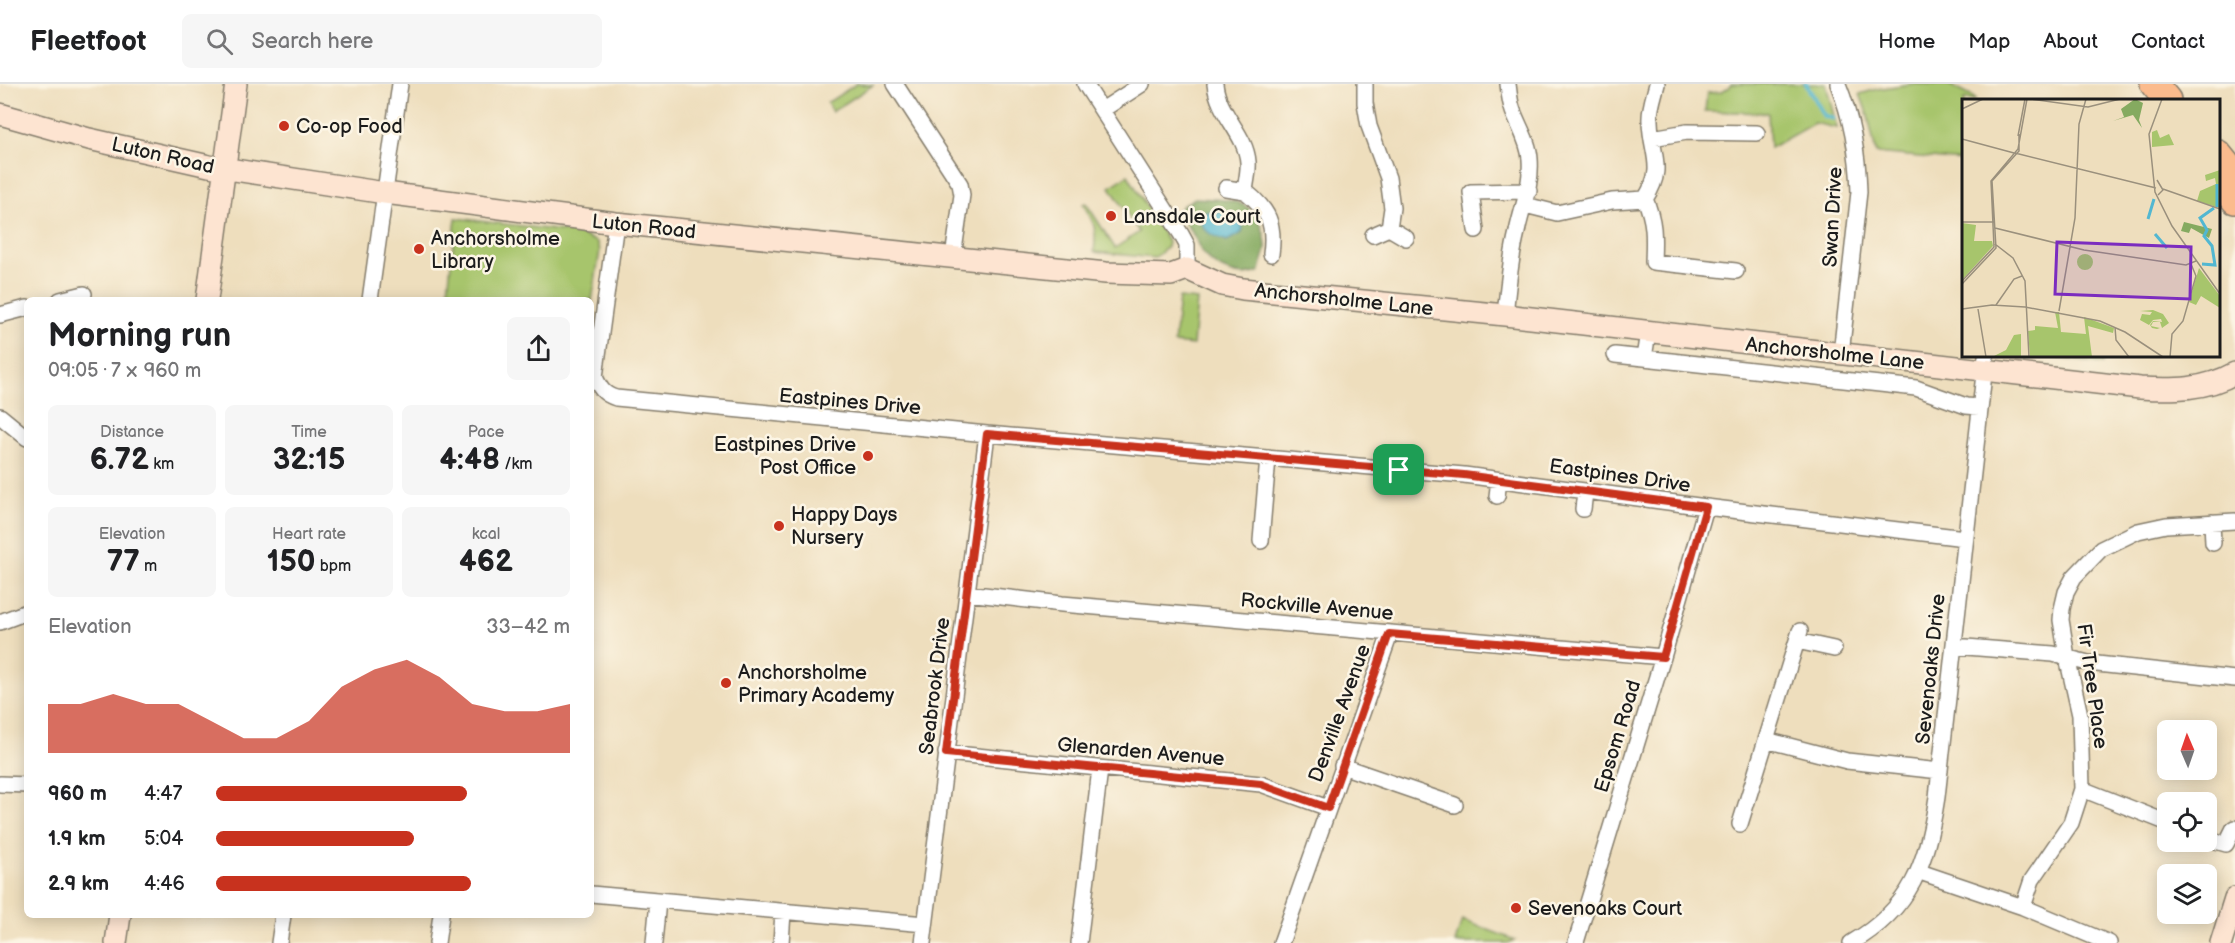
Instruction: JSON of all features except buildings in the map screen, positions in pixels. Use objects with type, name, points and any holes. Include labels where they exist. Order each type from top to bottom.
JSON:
[{"type":"highway","points":[[2154,84],[2166,99]]},
{"type":"highway","points":[[2220,156],[2235,175]]},
{"type":"highway","points":[[2220,181],[2235,200]]},
{"type":"street","points":[[207,297],[236,84]]},
{"type":"street","points":[[370,297],[400,84]]},
{"type":"street","points":[[895,84],[960,184],[962,195],[953,257]]},
{"type":"street","points":[[1085,84],[1181,234],[1187,246],[1187,269]]},
{"type":"street","points":[[1215,84],[1221,107],[1243,145],[1248,162],[1245,190]]},
{"type":"street","points":[[1365,84],[1365,103],[1369,126],[1388,178],[1392,208],[1389,228]]},
{"type":"street","points":[[1505,315],[1509,270],[1517,230],[1527,198],[1530,156],[1526,140],[1512,110],[1508,84]]},
{"type":"street","points":[[1645,199],[1654,184],[1657,170],[1649,119],[1657,84]]},
{"type":"street","name":"Swan Drive","points":[[1838,84],[1850,117],[1858,166],[1859,192],[1841,354]]},
{"type":"street","points":[[1102,110],[1132,86]]},
{"type":"street","name":"Luton Road","points":[[0,114],[89,139],[225,169],[385,193],[616,223],[1092,272],[1171,275],[1187,269]]},
{"type":"street","points":[[1652,138],[1686,132],[1757,133]]},
{"type":"street","points":[[1226,188],[1245,190],[1260,202],[1270,221],[1273,237],[1271,254]]},
{"type":"street","points":[[1476,230],[1471,192],[1527,198],[1557,213],[1612,201],[1645,199]]},
{"type":"street","points":[[1645,199],[1652,215],[1653,262],[1736,271]]},
{"type":"street","name":"Eastpines Drive","points":[[616,223],[595,366],[595,376],[606,395],[616,398],[1499,480],[1965,538]]},
{"type":"street","points":[[1372,235],[1389,228]]},
{"type":"street","points":[[1389,228],[1406,238]]},
{"type":"street","name":"Anchorsholme Lane","points":[[1187,269],[1222,285],[1243,289],[1505,315],[1841,354],[1985,363],[2160,389],[2182,389],[2213,383],[2235,373]]},
{"type":"street","points":[[72,297],[84,294]]},
{"type":"street","points":[[0,315],[24,309]]},
{"type":"street","points":[[1644,358],[1648,332]]},
{"type":"street","name":"Anchorsholme Lane","points":[[1615,355],[1916,388],[1966,406],[1979,407]]},
{"type":"street","name":"Sevenoaks Drive","points":[[1851,943],[1870,930],[1897,905],[1920,872],[1930,836],[1940,771],[1985,363]]},
{"type":"street","points":[[0,416],[24,436]]},
{"type":"street","name":"Seabrook Drive","points":[[923,943],[987,434]]},
{"type":"street","points":[[1261,541],[1268,458]]},
{"type":"street","points":[[1497,496],[1499,480]]},
{"type":"street","points":[[1583,509],[1585,492]]},
{"type":"street","name":"Epsom Road","points":[[1576,943],[1706,507]]},
{"type":"street","name":"Fir Tree Place","points":[[2023,907],[2032,880],[2071,823],[2082,789],[2080,715],[2067,657],[2062,609],[2066,592],[2074,577],[2101,549],[2138,531],[2166,525],[2235,521]]},
{"type":"street","points":[[2212,522],[2212,543]]},
{"type":"street","name":"Rockville Avenue","points":[[967,593],[1389,634],[1663,657]]},
{"type":"street","points":[[0,622],[24,613]]},
{"type":"street","name":"Denville Avenue","points":[[1281,943],[1389,634]]},
{"type":"street","points":[[1740,824],[1798,636],[1834,649]]},
{"type":"street","points":[[1954,646],[2067,657],[2088,663],[2235,679]]},
{"type":"street","points":[[1766,740],[1847,761],[1940,771]]},
{"type":"street","name":"Glenarden Avenue","points":[[946,753],[1261,784],[1328,808]]},
{"type":"street","points":[[1342,766],[1455,805]]},
{"type":"street","points":[[1079,943],[1100,769]]},
{"type":"street","points":[[0,784],[24,785]]},
{"type":"street","points":[[2082,789],[2157,819]]},
{"type":"street","points":[[2217,841],[2226,844],[2234,828]]},
{"type":"street","points":[[1920,872],[2023,907],[2079,937],[2109,943]]},
{"type":"street","points":[[594,894],[926,924]]},
{"type":"street","points":[[2221,943],[2235,898]]},
{"type":"street","points":[[654,943],[658,901]]},
{"type":"street","points":[[781,943],[783,912]]},
{"type":"street","points":[[116,943],[120,918]]},
{"type":"street","points":[[279,943],[283,918]]},
{"type":"street","points":[[437,943],[441,918]]},
{"type":"green space","points":[[856,84],[873,85],[832,112],[827,103]]},
{"type":"green space","points":[[1731,84],[1826,84],[1837,128],[1814,123],[1770,148],[1768,113],[1705,111],[1707,93],[1721,92]]},
{"type":"green space","points":[[1910,84],[1948,84],[1973,97],[1974,99],[1962,99],[1962,161],[1876,153],[1868,116],[1860,94]]},
{"type":"green space","points":[[1128,175],[1168,242],[1167,247],[1155,258],[1094,252],[1094,226],[1083,204],[1086,203],[1115,248],[1139,232],[1110,187]]},
{"type":"green space","points":[[1195,198],[1231,201],[1253,212],[1263,230],[1266,248],[1260,271],[1253,274],[1238,274],[1224,270],[1205,256],[1177,213],[1182,206]]},
{"type":"green space","points":[[456,218],[578,233],[597,242],[600,250],[593,297],[447,297]]},
{"type":"green space","points":[[1179,298],[1197,300],[1193,345],[1174,343]]},
{"type":"green space","points":[[2045,357],[2104,357],[2103,364]]},
{"type":"green space","points":[[1462,920],[1515,940],[1508,943],[1455,943]]},
{"type":"water","points":[[1222,212],[1235,217],[1243,226],[1242,233],[1227,241],[1212,235],[1204,229],[1200,220],[1200,214]]},
{"type":"waterway","points":[[1806,84],[1824,116],[1833,118]]},
{"type":"place","name":"Co-op Food","points":[[284,126]]},
{"type":"place","name":"Lansdale Court","points":[[1111,216]]},
{"type":"place","name":"Anchorsholme Library","points":[[419,249]]},
{"type":"place","name":"Eastpines Drive Post Office","points":[[868,456]]},
{"type":"place","name":"Happy Days Nursery","points":[[779,526]]},
{"type":"place","name":"Anchorsholme Primary Academy","points":[[726,683]]},
{"type":"place","name":"Sevenoaks Court","points":[[1516,908]]},
{"type":"route","points":[[987,434],[1399,470],[1464,475],[1706,507],[1663,657],[1389,634],[1328,808],[1261,784],[946,753],[987,434]]}]
